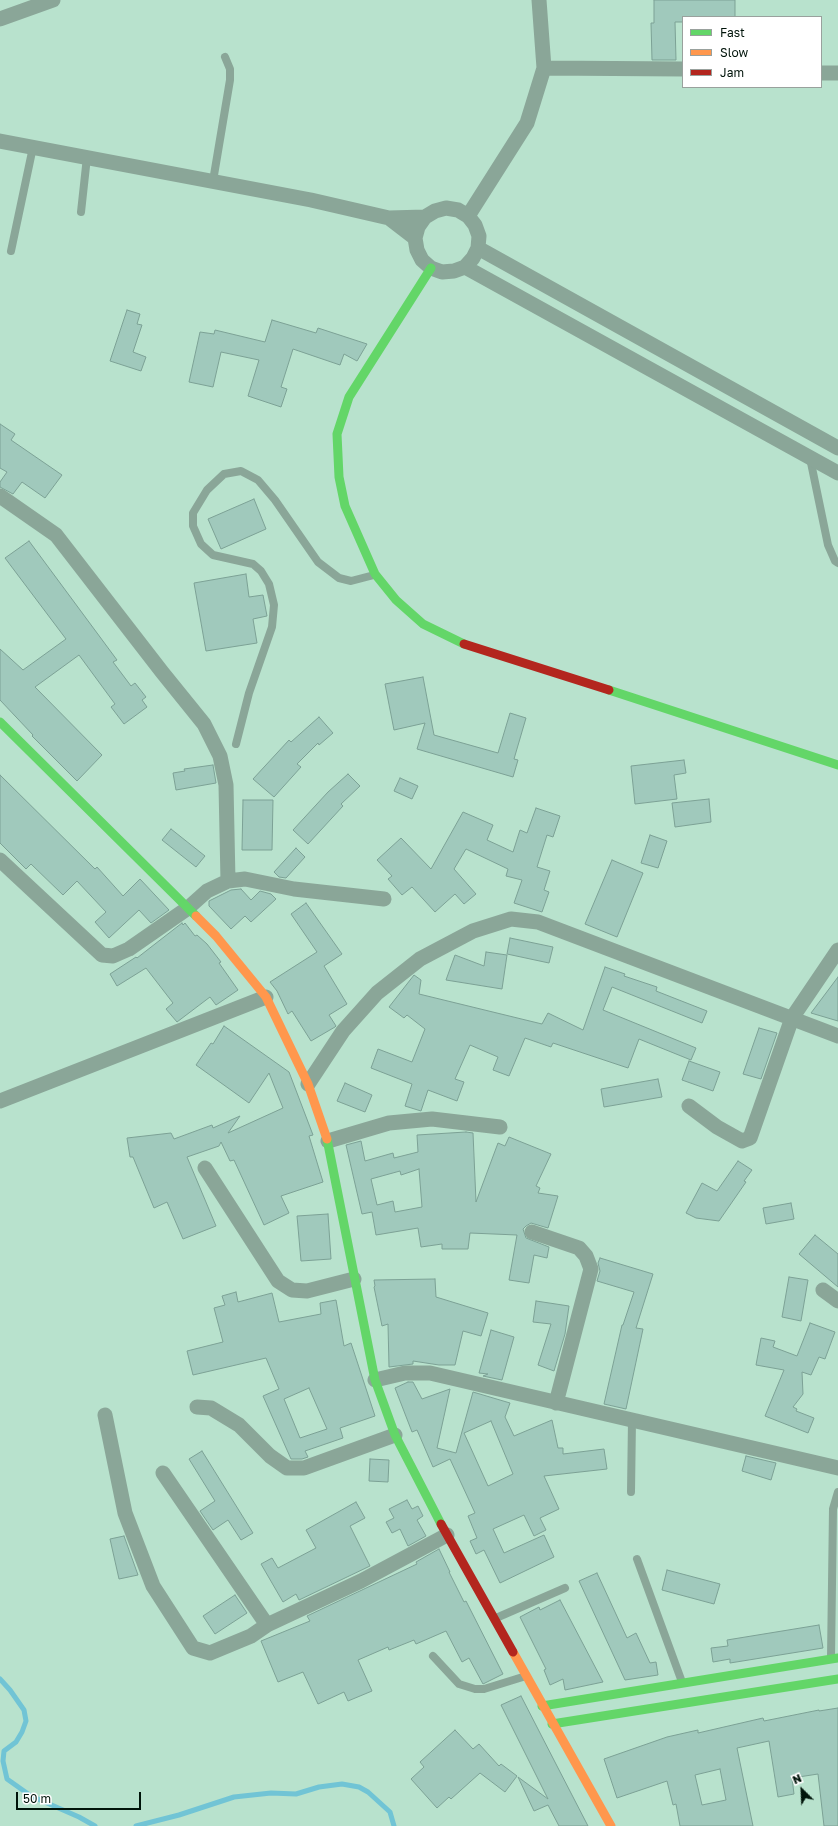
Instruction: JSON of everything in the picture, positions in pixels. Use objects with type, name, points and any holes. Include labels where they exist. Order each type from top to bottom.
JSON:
[{"type":"street","points":[[0,19],[53,0]]},
{"type":"street","points":[[468,216],[526,123],[544,68],[539,0]]},
{"type":"street","points":[[544,68],[682,69]]},
{"type":"street","points":[[822,73],[838,73]]},
{"type":"street","points":[[0,141],[311,200],[389,218],[425,217]]},
{"type":"street","points":[[446,208],[458,210],[468,216],[475,225],[479,236],[478,248],[473,258],[465,267],[454,271],[442,272],[431,268],[422,260],[417,250],[415,238],[418,227],[425,217],[435,211],[446,208]]},
{"type":"street","points":[[389,218],[415,238]]},
{"type":"street","points":[[478,248],[838,448]]},
{"type":"street","points":[[465,267],[838,473]]},
{"type":"street","points":[[431,268],[349,397],[337,434],[339,477],[344,506],[375,574],[396,600],[423,624],[468,646],[635,698],[838,766]]},
{"type":"street","points":[[631,358],[642,339]]},
{"type":"street","points":[[810,458],[821,438]]},
{"type":"street","points":[[0,496],[56,535],[204,724],[220,756],[226,785],[228,881]]},
{"type":"street","points":[[0,722],[216,936],[266,997],[308,1084],[328,1141],[375,1380],[395,1435],[447,1535],[552,1724],[611,1826]]},
{"type":"street","points":[[0,860],[102,956],[113,956],[129,949],[188,908],[207,891],[228,881],[245,879],[294,889],[384,900]]},
{"type":"street","points":[[308,1084],[343,1031],[377,993],[420,958],[473,931],[511,919],[538,922],[838,1036]]},
{"type":"street","points":[[689,1106],[717,1127],[742,1141],[750,1138],[792,1018],[838,950]]},
{"type":"street","points":[[0,1101],[266,997]]},
{"type":"street","points":[[328,1141],[389,1123],[432,1119],[500,1127]]},
{"type":"street","points":[[205,1168],[278,1281],[292,1290],[307,1291],[354,1279]]},
{"type":"street","points":[[532,1232],[579,1248],[586,1256],[591,1268],[556,1403]]},
{"type":"street","points":[[823,1290],[838,1301]]},
{"type":"street","points":[[375,1380],[405,1373],[430,1374],[838,1468]]},
{"type":"street","points":[[197,1407],[211,1408],[239,1425],[270,1456],[287,1468],[304,1468],[395,1435]]},
{"type":"street","points":[[105,1415],[125,1513],[153,1586],[193,1648],[210,1653],[251,1636],[267,1626],[362,1581],[447,1535]]},
{"type":"street","points":[[163,1473],[267,1626]]},
{"type":"street","points":[[542,1706],[682,1683],[836,1671]]},
{"type":"street","points":[[552,1724],[836,1671]]},
{"type":"lane","points":[[213,181],[230,80],[230,69],[225,57]]},
{"type":"lane","points":[[11,251],[33,147]]},
{"type":"lane","points":[[81,212],[87,157]]},
{"type":"lane","points":[[810,458],[828,546],[835,561],[838,563]]},
{"type":"lane","points":[[236,744],[249,693],[272,627],[274,605],[269,584],[261,571],[253,564],[213,555],[201,544],[193,526],[193,513],[206,490],[224,474],[240,471],[258,480],[275,500],[318,562],[339,578],[351,581],[375,574]]},
{"type":"lane","points":[[631,1492],[632,1420]]},
{"type":"lane","points":[[836,1671],[833,1510],[838,1492]]},
{"type":"lane","points":[[637,1559],[682,1683]]},
{"type":"lane","points":[[494,1619],[565,1588]]},
{"type":"lane","points":[[433,1656],[459,1684],[475,1689],[484,1689],[526,1676]]},
{"type":"building","points":[[654,0],[735,0],[735,16],[682,16],[682,22],[675,22],[676,60],[652,60],[651,23],[654,23]]},
{"type":"building","points":[[127,310],[140,314],[137,324],[142,325],[133,352],[146,357],[141,371],[110,361]]},
{"type":"building","points":[[272,320],[316,333],[318,328],[367,344],[357,361],[344,354],[340,365],[293,349],[281,387],[287,389],[281,407],[248,396],[259,360],[221,352],[213,387],[189,382],[200,332],[214,334],[215,330],[265,342]]},
{"type":"building","points":[[0,424],[15,434],[11,440],[62,475],[45,498],[22,482],[13,494],[0,487],[0,482],[7,472],[0,468]]},
{"type":"building","points":[[254,499],[266,529],[221,549],[208,519]]},
{"type":"building","points":[[29,541],[117,660],[113,662],[131,686],[135,683],[146,697],[142,700],[147,707],[124,724],[111,707],[115,704],[79,655],[35,687],[102,755],[77,781],[32,736],[33,735],[0,700],[0,649],[23,670],[66,639],[5,558]]},
{"type":"building","points":[[246,574],[249,597],[263,595],[267,616],[253,619],[257,643],[206,651],[194,583]]},
{"type":"building","points":[[423,677],[434,735],[498,753],[510,713],[526,718],[514,759],[518,760],[513,777],[417,749],[425,723],[394,730],[385,684]]},
{"type":"building","points":[[319,717],[333,733],[319,745],[318,743],[297,764],[301,767],[274,797],[253,779],[289,740],[291,742]]},
{"type":"building","points":[[684,760],[686,773],[674,775],[677,799],[635,804],[631,766]]},
{"type":"building","points":[[213,765],[216,783],[176,790],[173,773],[185,771],[184,769]]},
{"type":"building","points":[[348,774],[360,786],[341,804],[343,806],[308,844],[293,830],[328,792]]},
{"type":"building","points":[[0,775],[95,869],[97,867],[123,896],[140,879],[169,910],[151,923],[139,910],[109,938],[95,922],[106,912],[77,881],[63,895],[31,864],[26,869],[0,843]]},
{"type":"building","points":[[400,778],[418,786],[412,799],[394,791]]},
{"type":"building","points":[[709,799],[711,822],[675,827],[672,803]]},
{"type":"building","points":[[243,800],[273,800],[272,850],[242,850]]},
{"type":"building","points":[[536,808],[560,816],[553,837],[547,835],[537,867],[550,871],[544,890],[549,892],[542,912],[514,903],[522,880],[506,876],[508,869],[466,849],[454,869],[476,894],[464,904],[455,894],[435,912],[412,887],[402,895],[388,879],[392,876],[377,860],[401,838],[431,869],[463,812],[493,825],[487,840],[513,852],[520,830],[527,833]]},
{"type":"building","points":[[171,829],[205,856],[196,867],[162,840]]},
{"type":"building","points":[[650,835],[667,841],[658,868],[641,863]]},
{"type":"building","points":[[296,848],[305,857],[286,878],[279,877],[274,872]]},
{"type":"building","points":[[612,860],[643,873],[617,937],[585,924]]},
{"type":"building","points":[[241,889],[251,900],[260,891],[271,894],[276,899],[251,922],[245,916],[231,929],[209,906],[209,901],[231,890]]},
{"type":"building","points":[[306,903],[342,954],[324,966],[347,1004],[329,1015],[336,1026],[311,1041],[292,1011],[288,1014],[277,991],[270,982],[317,952],[291,914]]},
{"type":"building","points":[[182,923],[183,925],[185,923],[195,936],[197,935],[207,944],[221,962],[219,963],[238,990],[216,1005],[210,997],[177,1022],[166,1009],[173,1003],[146,968],[117,986],[110,974],[136,957],[137,958]]},
{"type":"building","points":[[510,938],[553,947],[549,963],[507,954]]},
{"type":"building","points":[[486,952],[507,955],[502,989],[446,980],[455,955],[484,966]]},
{"type":"building","points":[[605,967],[625,974],[624,976],[657,987],[656,991],[707,1011],[702,1023],[612,987],[603,1010],[696,1048],[691,1060],[639,1039],[628,1068],[553,1043],[551,1047],[525,1038],[509,1076],[493,1070],[498,1057],[470,1045],[455,1079],[464,1082],[457,1101],[428,1090],[421,1111],[405,1106],[412,1084],[371,1068],[378,1049],[412,1062],[425,1029],[407,1015],[404,1018],[389,1007],[414,975],[421,980],[419,994],[542,1024],[548,1013],[583,1030]]},
{"type":"building","points":[[838,977],[838,1021],[811,1013]]},
{"type":"building","points":[[224,1026],[289,1072],[313,1135],[309,1136],[323,1182],[281,1196],[289,1213],[264,1225],[234,1160],[230,1161],[221,1142],[219,1146],[187,1157],[216,1226],[183,1239],[167,1202],[154,1208],[133,1157],[130,1157],[127,1138],[171,1133],[174,1139],[212,1125],[213,1128],[240,1116],[228,1133],[283,1108],[269,1073],[249,1103],[196,1065],[211,1043],[213,1044]]},
{"type":"building","points":[[759,1028],[777,1033],[761,1079],[743,1074]]},
{"type":"building","points":[[689,1061],[720,1072],[713,1091],[682,1080]]},
{"type":"building","points":[[658,1079],[662,1097],[604,1107],[601,1089]]},
{"type":"building","points":[[345,1083],[372,1095],[365,1112],[337,1101]]},
{"type":"building","points":[[466,1132],[473,1133],[476,1202],[498,1143],[505,1146],[509,1137],[551,1154],[536,1186],[540,1188],[538,1193],[558,1196],[548,1228],[531,1223],[523,1229],[526,1238],[549,1247],[547,1258],[534,1255],[529,1283],[509,1280],[517,1235],[470,1233],[468,1249],[442,1249],[442,1244],[421,1247],[418,1228],[376,1235],[372,1212],[362,1214],[346,1145],[361,1141],[365,1161],[393,1153],[394,1158],[418,1152],[417,1135]],"holes":[[[419,1169],[422,1207],[395,1212],[393,1201],[377,1205],[371,1179],[400,1171],[401,1175]]]},
{"type":"building","points":[[738,1161],[752,1170],[744,1181],[746,1182],[719,1221],[696,1218],[686,1213],[702,1183],[717,1191]]},
{"type":"building","points":[[791,1203],[794,1219],[766,1224],[763,1208]]},
{"type":"building","points":[[328,1214],[331,1259],[301,1261],[297,1216]]},
{"type":"building","points":[[815,1235],[838,1254],[838,1287],[799,1254]]},
{"type":"building","points":[[600,1258],[653,1274],[636,1328],[643,1329],[626,1409],[604,1404],[622,1325],[634,1292],[597,1281],[600,1271],[598,1263]]},
{"type":"building","points":[[789,1277],[808,1280],[801,1321],[782,1317]]},
{"type":"building","points":[[435,1279],[436,1297],[488,1313],[481,1336],[463,1331],[455,1365],[439,1365],[413,1361],[413,1364],[389,1367],[388,1324],[382,1326],[374,1280]]},
{"type":"building","points":[[236,1292],[238,1302],[272,1293],[279,1322],[321,1314],[320,1303],[336,1300],[344,1346],[351,1343],[375,1416],[340,1428],[343,1438],[305,1451],[308,1457],[302,1459],[291,1459],[263,1396],[279,1389],[266,1358],[193,1375],[187,1351],[223,1342],[214,1308],[225,1305],[222,1296]],"holes":[[[309,1388],[327,1429],[300,1438],[284,1399]]]},
{"type":"building","points":[[536,1301],[569,1306],[565,1334],[554,1371],[538,1365],[551,1324],[533,1322]]},
{"type":"building","points":[[810,1323],[835,1332],[825,1359],[819,1357],[811,1375],[802,1372],[803,1394],[793,1407],[797,1409],[796,1411],[814,1418],[808,1433],[765,1416],[784,1370],[756,1365],[761,1338],[775,1341],[773,1347],[797,1356]]},
{"type":"building","points":[[491,1330],[514,1337],[502,1380],[483,1376],[488,1374],[479,1373]]},
{"type":"building","points":[[408,1382],[413,1382],[422,1399],[450,1389],[437,1448],[456,1453],[473,1392],[510,1403],[505,1417],[514,1436],[552,1420],[558,1448],[563,1448],[563,1454],[604,1449],[607,1469],[544,1476],[559,1509],[540,1518],[546,1530],[534,1536],[524,1515],[493,1529],[504,1553],[544,1535],[554,1557],[500,1583],[484,1550],[476,1554],[470,1541],[477,1538],[468,1516],[475,1513],[450,1459],[433,1467],[417,1430],[412,1432],[395,1388]],"holes":[[[491,1421],[513,1474],[488,1486],[464,1433]]]},
{"type":"building","points":[[202,1451],[253,1533],[241,1540],[228,1520],[213,1530],[200,1511],[215,1501],[189,1459]]},
{"type":"building","points":[[746,1456],[776,1463],[771,1480],[742,1471]]},
{"type":"building","points":[[370,1459],[389,1460],[388,1482],[369,1481]]},
{"type":"building","points":[[407,1500],[412,1509],[418,1506],[423,1516],[417,1520],[426,1536],[408,1546],[400,1529],[392,1533],[386,1522],[394,1518],[389,1509]]},
{"type":"building","points":[[356,1502],[365,1518],[350,1526],[370,1566],[299,1600],[296,1594],[283,1602],[261,1564],[272,1558],[278,1568],[316,1548],[306,1530]]},
{"type":"building","points":[[124,1536],[138,1575],[119,1579],[110,1539]]},
{"type":"building","points":[[439,1549],[464,1602],[466,1601],[503,1674],[483,1684],[469,1658],[462,1662],[446,1631],[416,1644],[414,1640],[389,1650],[388,1647],[358,1660],[372,1691],[348,1701],[344,1692],[318,1704],[303,1672],[278,1682],[261,1641],[310,1621],[307,1616],[417,1564],[416,1562]]},
{"type":"building","points":[[667,1570],[720,1584],[714,1604],[662,1590]]},
{"type":"building","points":[[597,1573],[627,1638],[636,1633],[650,1663],[656,1662],[658,1675],[625,1680],[579,1581]]},
{"type":"building","points":[[235,1595],[247,1613],[215,1634],[203,1616]]},
{"type":"building","points":[[560,1600],[603,1682],[565,1690],[563,1679],[550,1685],[544,1670],[546,1669],[520,1617],[539,1607],[540,1610]]},
{"type":"building","points":[[819,1625],[823,1648],[730,1663],[730,1659],[713,1662],[711,1648],[728,1646],[727,1640]]},
{"type":"building","points":[[521,1696],[588,1826],[559,1826],[548,1805],[534,1811],[518,1777],[548,1799],[501,1705]]},
{"type":"building","points":[[838,1708],[838,1826],[824,1826],[818,1774],[792,1778],[794,1794],[778,1797],[769,1741],[737,1748],[753,1826],[680,1826],[676,1804],[673,1805],[667,1781],[617,1798],[604,1759],[667,1737],[698,1730],[698,1733],[763,1718],[764,1721]],"holes":[[[720,1769],[726,1800],[702,1805],[695,1775]]]},
{"type":"building","points":[[455,1730],[473,1749],[479,1744],[499,1766],[501,1764],[517,1776],[505,1792],[480,1773],[451,1799],[449,1797],[437,1808],[411,1779],[424,1767],[420,1762]]},
{"type":"waterway","points":[[0,1679],[24,1710],[26,1721],[16,1742],[4,1751],[3,1761],[7,1779],[31,1796],[79,1817],[95,1826]]},
{"type":"waterway","points":[[136,1826],[179,1815],[234,1797],[271,1793],[296,1794],[319,1787],[342,1784],[359,1787],[368,1792],[390,1812],[394,1826]]},
{"type":"traffic: fast","points":[[431,268],[349,397],[337,434],[339,477],[345,506],[375,574],[396,600],[423,624],[464,644]]},
{"type":"traffic: fast","points":[[609,690],[838,765]]},
{"type":"traffic: fast","points":[[0,722],[196,916]]},
{"type":"traffic: fast","points":[[327,1139],[375,1380],[395,1435],[441,1524]]},
{"type":"traffic: fast","points":[[542,1706],[838,1658]]},
{"type":"traffic: fast","points":[[552,1724],[838,1679]]},
{"type":"traffic: slow","points":[[196,916],[216,936],[266,997],[308,1084],[327,1139]]},
{"type":"traffic: slow","points":[[513,1652],[611,1826]]},
{"type":"traffic: jam","points":[[464,644],[609,690]]},
{"type":"traffic: jam","points":[[441,1524],[513,1652]]}]
